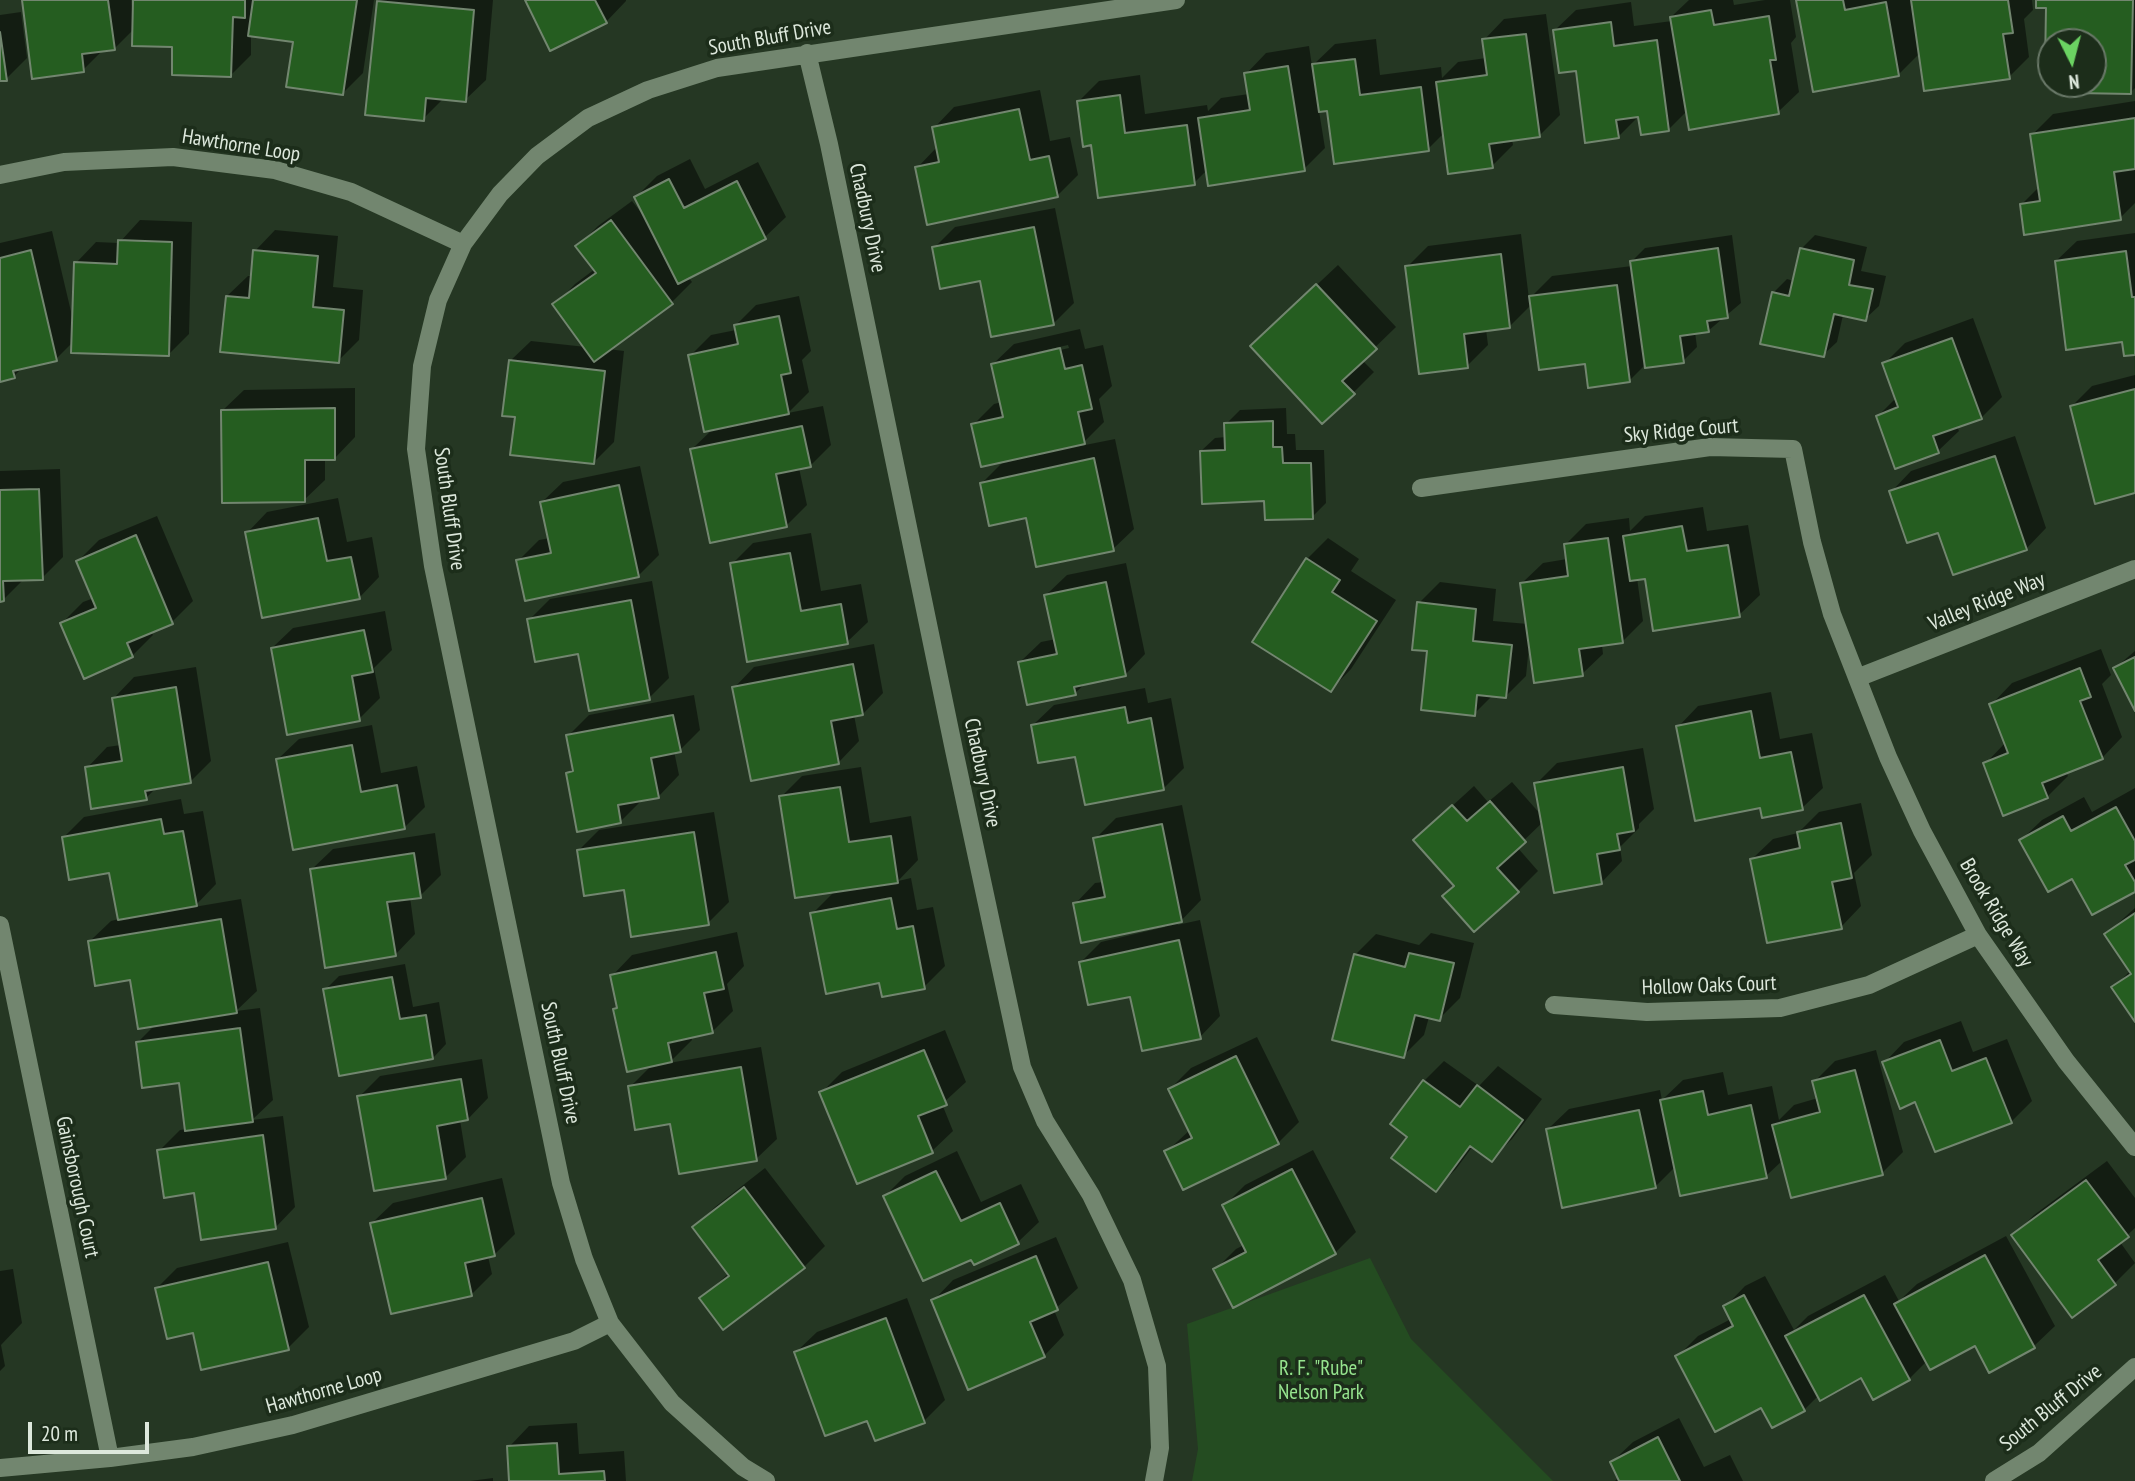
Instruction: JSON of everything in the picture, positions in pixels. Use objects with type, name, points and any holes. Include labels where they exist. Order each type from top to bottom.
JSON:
[{"type":"street","name":"South Bluff Drive","points":[[766,1481],[743,1467],[672,1403],[610,1323],[583,1259],[561,1183],[433,566],[416,449],[422,366],[438,300],[463,244],[500,194],[537,156],[589,118],[648,90],[717,68],[1176,0]]},
{"type":"street","name":"Chadbury Drive","points":[[807,53],[829,144],[1022,1067],[1045,1121],[1091,1195],[1132,1280],[1157,1366],[1160,1448],[1154,1481]]},
{"type":"street","name":"Hawthorne Loop","points":[[0,175],[64,162],[173,157],[275,170],[351,192],[463,244]]},
{"type":"street","name":"Sky Ridge Court","points":[[1421,488],[1710,447],[1793,449],[1825,590],[1857,678]]},
{"type":"street","name":"Valley Ridge Way","points":[[1857,678],[2135,569]]},
{"type":"street","name":"Brook Ridge Way","points":[[1857,678],[1888,757],[1922,831],[1978,935],[2066,1061],[2135,1147]]},
{"type":"street","name":"Gainsborough Court","points":[[0,925],[110,1458]]},
{"type":"street","name":"Hollow Oaks Court","points":[[1554,1005],[1647,1012],[1780,1008],[1869,985],[1978,935]]},
{"type":"street","name":"Hawthorne Loop","points":[[0,1468],[193,1447],[293,1425],[574,1341],[610,1323]]},
{"type":"street","name":"South Bluff Drive","points":[[1994,1481],[2039,1453],[2135,1367]]},
{"type":"green space","name":"R. F. \"Rube\" Nelson Park","points":[[1370,1258],[1411,1339],[1553,1481],[1192,1481],[1198,1449],[1187,1324]]},
{"type":"building","points":[[22,0],[108,0],[115,50],[82,54],[84,72],[32,79]]},
{"type":"building","points":[[133,0],[245,0],[245,18],[233,17],[231,77],[172,75],[172,47],[132,46]]},
{"type":"building","points":[[253,0],[357,0],[343,95],[286,87],[293,42],[248,36]]},
{"type":"building","points":[[525,0],[595,0],[607,23],[550,51]]},
{"type":"building","points":[[1796,0],[1843,0],[1845,10],[1886,2],[1899,76],[1813,92]]},
{"type":"building","points":[[1911,0],[2008,0],[2013,33],[2003,34],[2010,79],[1924,91]]},
{"type":"building","points":[[2036,0],[2133,0],[2131,94],[2107,94],[2107,28],[2046,28],[2046,8],[2036,8]]},
{"type":"building","points":[[377,1],[474,10],[466,102],[426,98],[424,121],[365,115]]},
{"type":"building","points":[[1711,10],[1714,25],[1769,16],[1776,60],[1770,60],[1779,114],[1689,130],[1670,17]]},
{"type":"building","points":[[1611,22],[1614,46],[1657,40],[1669,131],[1641,135],[1638,117],[1616,120],[1619,138],[1585,143],[1576,71],[1559,73],[1553,30]]},
{"type":"building","points":[[0,32],[7,81],[0,81]]},
{"type":"building","points":[[1526,34],[1540,137],[1489,144],[1493,168],[1448,174],[1436,82],[1487,75],[1482,39]]},
{"type":"building","points":[[1355,59],[1360,95],[1421,87],[1429,151],[1334,164],[1327,111],[1319,112],[1312,64]]},
{"type":"building","points":[[1288,66],[1305,171],[1208,186],[1198,118],[1250,110],[1244,73]]},
{"type":"building","points":[[1120,95],[1125,133],[1187,125],[1195,185],[1098,198],[1091,145],[1083,147],[1077,101]]},
{"type":"building","points":[[1019,109],[1030,160],[1049,156],[1058,197],[927,225],[915,167],[939,162],[932,127]]},
{"type":"building","points":[[2135,118],[2135,169],[2114,172],[2121,220],[2024,235],[2020,204],[2040,201],[2030,134]]},
{"type":"building","points":[[669,179],[684,208],[737,181],[766,239],[678,284],[634,197]]},
{"type":"building","points":[[611,220],[673,304],[594,362],[552,304],[596,273],[575,246]]},
{"type":"building","points":[[1034,227],[1054,325],[991,337],[980,281],[940,289],[932,247]]},
{"type":"building","points":[[118,240],[172,242],[169,356],[71,353],[74,262],[117,264]]},
{"type":"building","points":[[1718,248],[1728,318],[1707,321],[1709,332],[1680,336],[1684,363],[1645,368],[1630,261]]},
{"type":"building","points":[[1800,248],[1854,260],[1849,285],[1873,289],[1866,321],[1834,314],[1824,357],[1760,344],[1772,292],[1789,296]]},
{"type":"building","points":[[31,250],[57,361],[13,371],[15,378],[0,382],[0,258]]},
{"type":"building","points":[[253,250],[318,256],[313,307],[344,310],[339,363],[220,352],[226,296],[249,298]]},
{"type":"building","points":[[2126,251],[2132,297],[2135,297],[2135,355],[2124,356],[2122,342],[2066,350],[2055,261]]},
{"type":"building","points":[[1501,254],[1510,328],[1464,334],[1468,368],[1419,374],[1405,266]]},
{"type":"building","points":[[1316,284],[1377,349],[1342,381],[1355,394],[1322,424],[1250,346]]},
{"type":"building","points":[[1617,285],[1630,382],[1588,388],[1585,364],[1539,370],[1529,296]]},
{"type":"building","points":[[779,316],[791,373],[781,375],[789,414],[704,432],[688,355],[738,344],[734,325]]},
{"type":"building","points":[[1952,338],[1982,419],[1933,436],[1939,453],[1895,469],[1876,416],[1898,407],[1882,363]]},
{"type":"building","points":[[1060,348],[1065,369],[1082,365],[1092,409],[1078,412],[1085,444],[981,467],[971,424],[1003,417],[991,364]]},
{"type":"building","points":[[509,360],[605,371],[594,464],[510,455],[515,417],[502,416]]},
{"type":"building","points":[[2135,389],[2135,493],[2095,504],[2070,406]]},
{"type":"building","points":[[335,408],[335,460],[305,460],[305,502],[222,503],[221,410]]},
{"type":"building","points":[[1273,421],[1273,447],[1282,447],[1283,463],[1311,463],[1313,519],[1265,520],[1264,501],[1202,504],[1200,451],[1225,450],[1224,423]]},
{"type":"building","points":[[802,426],[811,467],[776,474],[787,527],[710,543],[690,449]]},
{"type":"building","points":[[1995,456],[2027,550],[1953,575],[1938,533],[1907,543],[1889,491]]},
{"type":"building","points":[[1094,458],[1114,551],[1036,567],[1026,518],[989,526],[980,483]]},
{"type":"building","points":[[619,485],[639,577],[525,601],[516,560],[551,553],[540,502]]},
{"type":"building","points":[[39,489],[43,580],[3,581],[4,601],[0,602],[0,490]]},
{"type":"building","points":[[318,518],[327,561],[351,557],[360,599],[262,618],[245,532]]},
{"type":"building","points":[[1682,526],[1687,551],[1728,545],[1740,617],[1653,631],[1645,579],[1630,581],[1623,536]]},
{"type":"building","points":[[136,535],[173,624],[127,643],[133,657],[84,679],[60,623],[96,608],[76,561]]},
{"type":"building","points":[[1608,538],[1623,643],[1579,649],[1583,676],[1534,683],[1520,583],[1568,576],[1564,544]]},
{"type":"building","points":[[790,553],[801,611],[841,604],[848,644],[747,662],[730,563]]},
{"type":"building","points":[[1306,558],[1340,580],[1332,592],[1377,621],[1331,692],[1252,642]]},
{"type":"building","points":[[1106,582],[1126,676],[1074,687],[1076,695],[1027,705],[1018,662],[1057,654],[1044,595]]},
{"type":"building","points":[[631,600],[650,700],[589,711],[578,654],[535,662],[527,619]]},
{"type":"building","points":[[1417,602],[1476,609],[1473,641],[1512,645],[1506,698],[1477,695],[1475,716],[1421,710],[1427,651],[1412,650]]},
{"type":"building","points":[[364,630],[373,672],[352,676],[360,721],[287,735],[271,648]]},
{"type":"building","points":[[2135,657],[2135,711],[2113,668]]},
{"type":"building","points":[[853,664],[863,715],[831,721],[839,764],[751,781],[732,687]]},
{"type":"building","points":[[2080,668],[2091,697],[2080,701],[2103,759],[2042,783],[2048,798],[2003,816],[1983,763],[2008,753],[1989,704]]},
{"type":"building","points":[[176,687],[191,783],[145,791],[147,800],[91,809],[85,767],[122,761],[112,698]]},
{"type":"building","points":[[1125,707],[1128,723],[1151,718],[1164,790],[1085,805],[1075,757],[1038,763],[1031,725]]},
{"type":"building","points":[[1751,711],[1760,758],[1791,752],[1803,810],[1762,818],[1760,808],[1695,821],[1676,726]]},
{"type":"building","points":[[673,715],[681,752],[651,758],[659,798],[618,805],[621,823],[577,832],[566,773],[573,771],[566,735]]},
{"type":"building","points":[[352,745],[361,792],[397,785],[405,829],[293,850],[276,759]]},
{"type":"building","points":[[1623,767],[1634,831],[1617,834],[1620,850],[1597,854],[1602,884],[1554,893],[1534,783]]},
{"type":"building","points":[[840,787],[849,842],[891,836],[898,883],[795,898],[779,796]]},
{"type":"building","points":[[1490,801],[1526,842],[1497,868],[1519,892],[1474,932],[1442,896],[1454,886],[1413,840],[1452,805],[1467,821]]},
{"type":"building","points":[[2116,807],[2135,841],[2135,860],[2125,865],[2135,882],[2135,892],[2092,915],[2072,879],[2048,892],[2019,840],[2063,816],[2071,831]]},
{"type":"building","points":[[161,819],[164,834],[183,831],[197,906],[118,920],[109,873],[69,880],[62,837]]},
{"type":"building","points":[[1841,823],[1852,878],[1832,882],[1842,929],[1767,943],[1750,859],[1800,848],[1797,832]]},
{"type":"building","points":[[1162,824],[1182,922],[1081,943],[1073,903],[1105,897],[1093,838]]},
{"type":"building","points":[[694,832],[709,925],[631,937],[624,890],[584,896],[577,850]]},
{"type":"building","points":[[414,853],[421,898],[387,902],[396,956],[325,968],[310,869]]},
{"type":"building","points":[[891,898],[897,929],[913,926],[925,989],[882,997],[879,983],[826,994],[810,913]]},
{"type":"building","points":[[2135,913],[2135,1022],[2111,987],[2131,974],[2104,934]]},
{"type":"building","points":[[221,919],[237,1013],[138,1029],[130,980],[95,986],[88,941]]},
{"type":"building","points":[[1179,940],[1201,1039],[1142,1051],[1130,997],[1088,1005],[1079,962]]},
{"type":"building","points":[[716,952],[724,989],[704,993],[713,1033],[668,1043],[672,1062],[627,1072],[613,1009],[617,1008],[610,975]]},
{"type":"building","points":[[1409,953],[1454,963],[1440,1021],[1415,1015],[1404,1058],[1332,1040],[1354,954],[1405,967]]},
{"type":"building","points":[[392,977],[400,1019],[426,1015],[433,1059],[339,1076],[323,989]]},
{"type":"building","points":[[240,1028],[253,1122],[185,1131],[179,1083],[142,1088],[136,1042]]},
{"type":"building","points":[[1940,1040],[1952,1071],[1986,1058],[2012,1123],[1935,1152],[1915,1102],[1900,1109],[1882,1062]]},
{"type":"building","points":[[924,1050],[947,1105],[918,1116],[933,1153],[857,1184],[819,1092]]},
{"type":"building","points":[[1236,1056],[1279,1144],[1183,1190],[1164,1151],[1192,1138],[1168,1089]]},
{"type":"building","points":[[741,1067],[757,1161],[679,1174],[670,1124],[635,1130],[628,1086]]},
{"type":"building","points":[[1855,1070],[1883,1175],[1791,1198],[1772,1125],[1820,1112],[1812,1081]]},
{"type":"building","points":[[461,1079],[468,1120],[437,1126],[446,1179],[374,1191],[357,1096]]},
{"type":"building","points":[[1423,1080],[1460,1107],[1477,1085],[1523,1120],[1492,1162],[1470,1146],[1436,1192],[1391,1158],[1407,1137],[1390,1124]]},
{"type":"building","points":[[1703,1091],[1708,1115],[1751,1105],[1767,1178],[1680,1196],[1660,1100]]},
{"type":"building","points":[[1639,1110],[1656,1188],[1562,1208],[1546,1129]]},
{"type":"building","points":[[263,1135],[276,1229],[201,1240],[194,1193],[164,1198],[157,1150]]},
{"type":"building","points":[[1292,1169],[1336,1254],[1233,1308],[1213,1269],[1246,1252],[1222,1205]]},
{"type":"building","points":[[936,1171],[961,1221],[1000,1203],[1019,1244],[974,1265],[971,1260],[923,1281],[883,1196]]},
{"type":"building","points":[[2086,1180],[2129,1237],[2098,1260],[2116,1285],[2072,1318],[2011,1235]]},
{"type":"building","points":[[744,1187],[805,1268],[723,1330],[699,1298],[729,1276],[692,1227]]},
{"type":"building","points":[[482,1198],[495,1256],[465,1263],[472,1296],[391,1314],[370,1223]]},
{"type":"building","points":[[1985,1255],[2035,1348],[1989,1373],[1975,1346],[1930,1370],[1894,1304]]},
{"type":"building","points":[[1036,1256],[1058,1310],[1030,1322],[1045,1357],[968,1390],[931,1300]]},
{"type":"building","points":[[268,1262],[289,1350],[201,1370],[193,1333],[167,1339],[155,1288]]},
{"type":"building","points":[[1744,1295],[1805,1411],[1772,1428],[1761,1408],[1715,1432],[1675,1356],[1733,1326],[1723,1306]]},
{"type":"building","points":[[1864,1295],[1910,1380],[1873,1400],[1861,1378],[1820,1401],[1785,1336]]},
{"type":"building","points":[[886,1318],[925,1423],[875,1441],[867,1421],[825,1436],[794,1352]]},
{"type":"building","points":[[1658,1437],[1680,1481],[1619,1481],[1610,1462]]},
{"type":"building","points":[[557,1443],[559,1474],[604,1471],[605,1481],[509,1481],[507,1446]]}]
